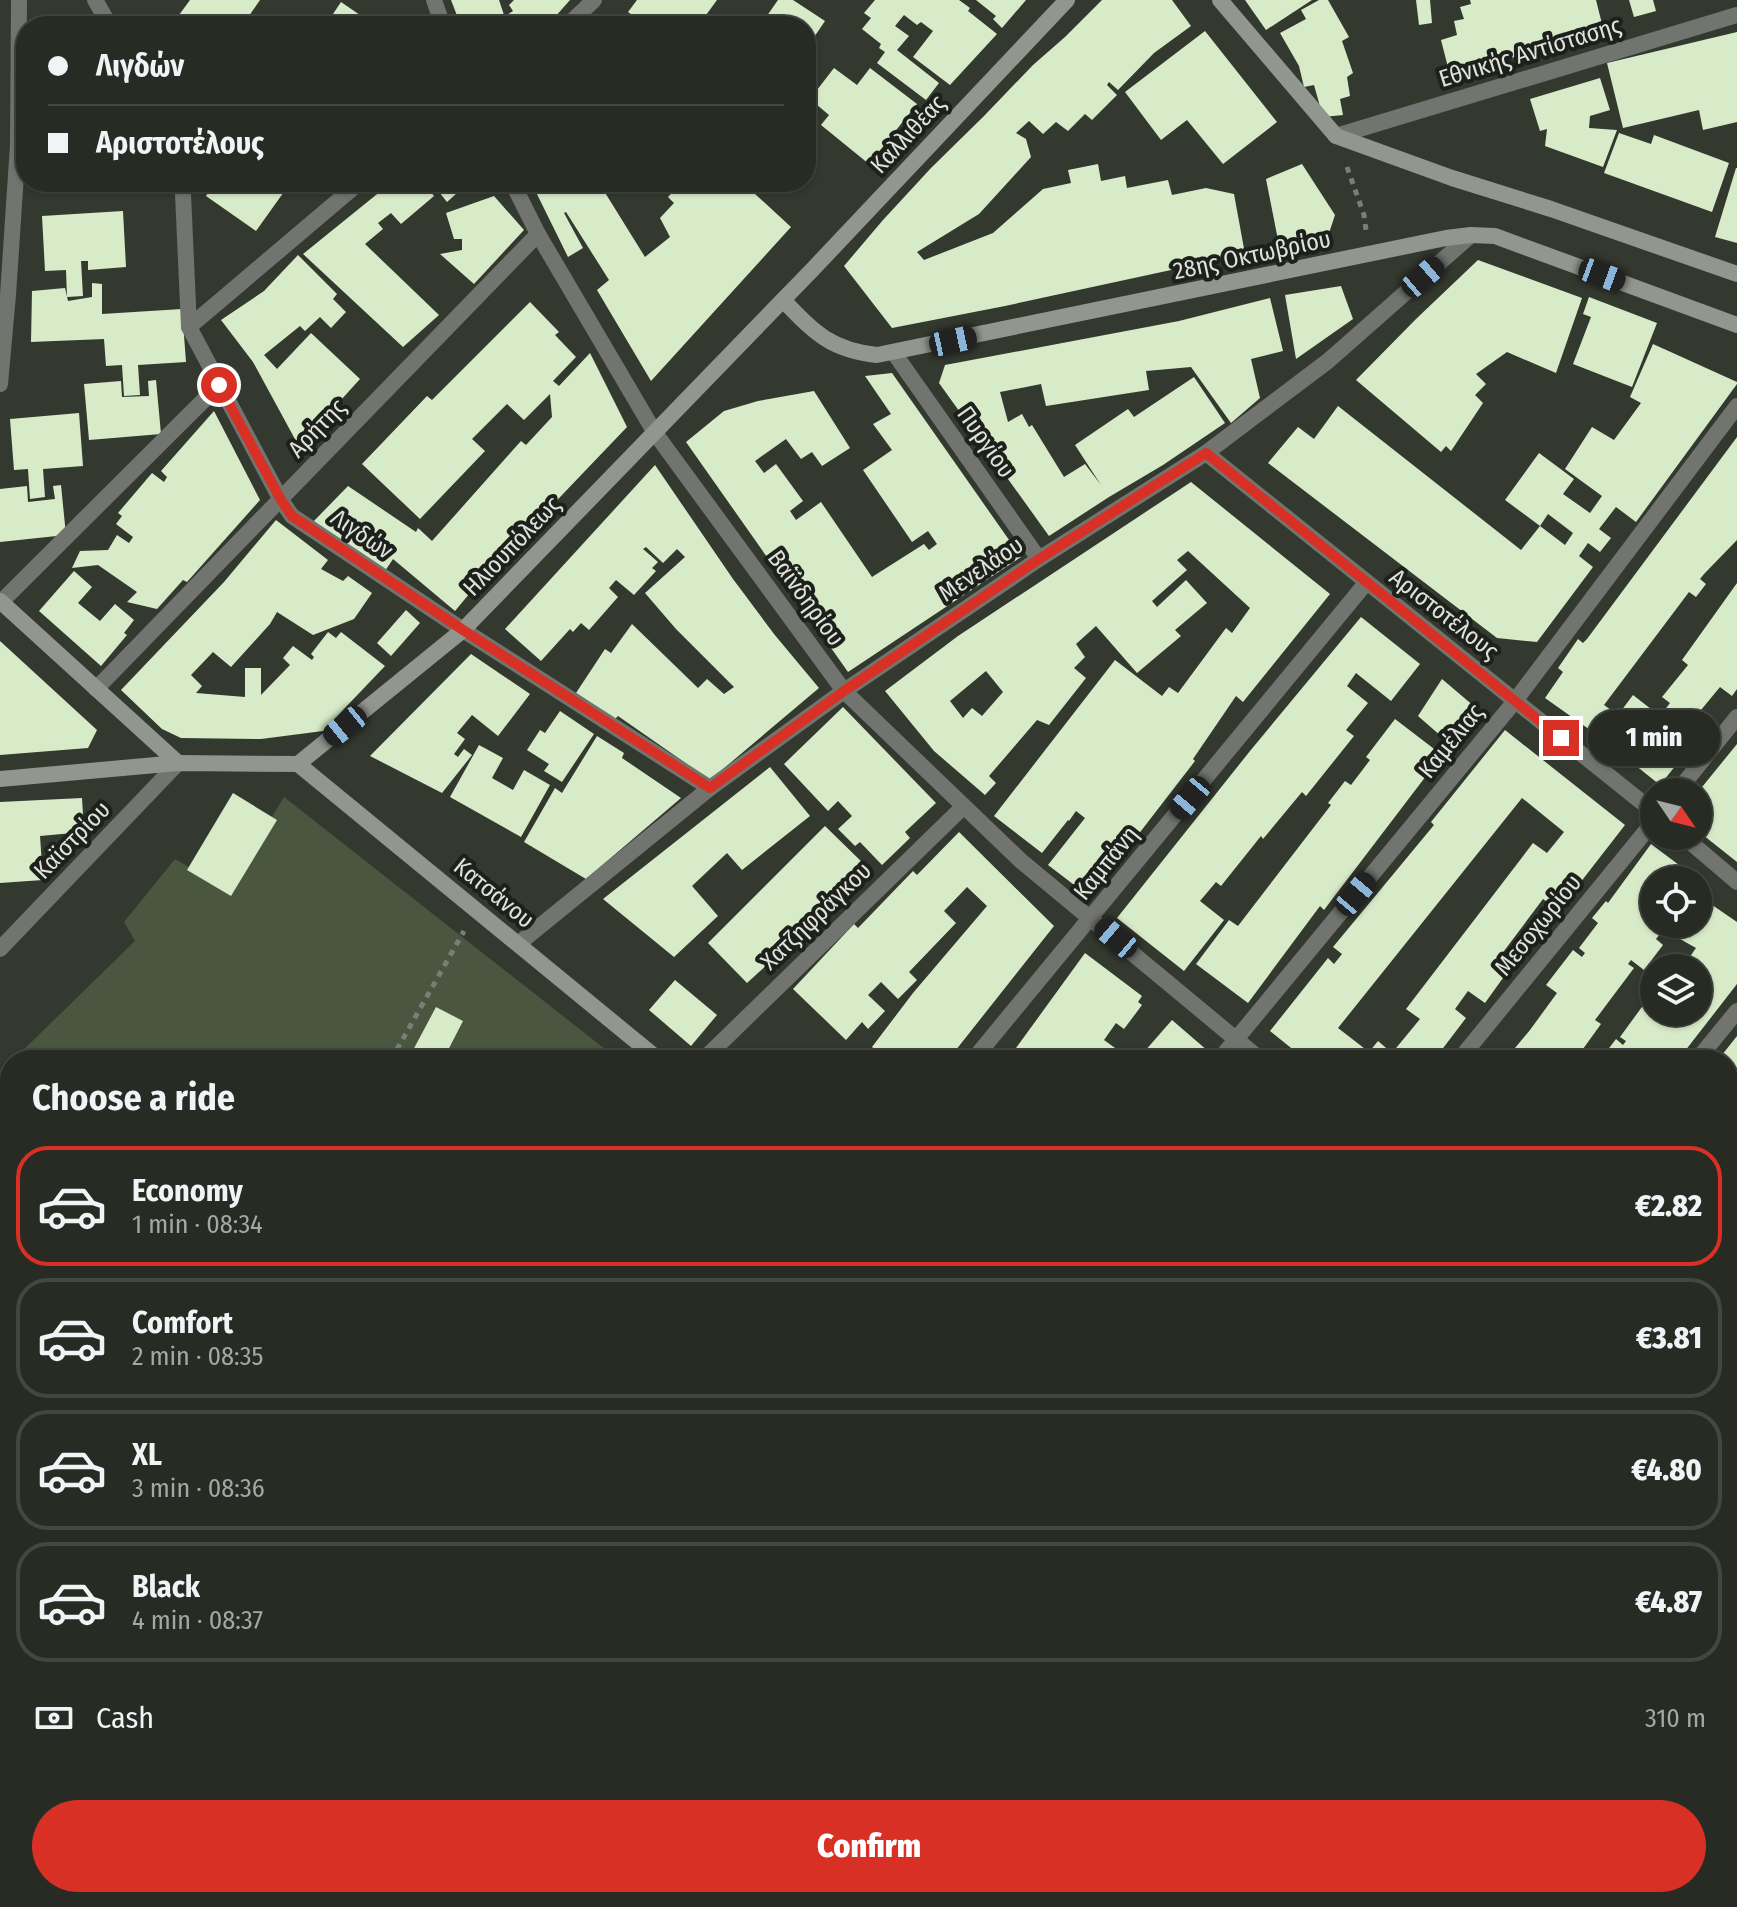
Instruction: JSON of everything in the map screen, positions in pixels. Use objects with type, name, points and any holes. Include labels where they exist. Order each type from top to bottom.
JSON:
[{"type":"main road","name":"Καλλιθέας","points":[[783,300],[1067,0]]},
{"type":"main road","points":[[1220,0],[1336,136],[1737,274]]},
{"type":"main road","name":"28ης Οκτωβρίου","points":[[783,300],[818,334],[842,348],[877,355],[1471,235],[1495,236],[1737,325]]},
{"type":"main road","name":"Ηλιουπόλεως","points":[[298,764],[463,630],[783,300]]},
{"type":"main road","points":[[1,602],[178,763]]},
{"type":"main road","points":[[0,779],[178,763],[298,764]]},
{"type":"main road","name":"Κατσάνου","points":[[298,764],[647,1050]]},
{"type":"street","points":[[577,16],[594,0]]},
{"type":"street","name":"Εθνικής Αντίστασης","points":[[1336,136],[1737,15]]},
{"type":"street","points":[[0,384],[16,175]]},
{"type":"street","name":"Λιγδών","points":[[183,192],[188,323],[281,500],[296,519],[710,788]]},
{"type":"street","points":[[188,323],[348,192]]},
{"type":"street","name":"Βαϊνδηρίου","points":[[517,192],[538,234],[655,433],[844,691],[1021,861],[1248,1050]]},
{"type":"street","name":"Αρήτης","points":[[96,689],[538,234]]},
{"type":"street","name":"Μενελάου","points":[[518,944],[710,788],[844,691],[1039,559],[1206,453],[1328,361],[1471,235]]},
{"type":"street","name":"Πυργίου","points":[[894,353],[1039,559]]},
{"type":"street","points":[[1,602],[219,385]]},
{"type":"street","name":"Καμέλιας","points":[[1228,1050],[1515,701],[1737,406]]},
{"type":"street","name":"Αριστοτέλους","points":[[1206,453],[1640,801]]},
{"type":"street","name":"Καμπάνη","points":[[981,1050],[1366,583]]},
{"type":"street","points":[[1688,778],[1737,717]]},
{"type":"street","name":"Καϊστρίου","points":[[0,949],[178,763]]},
{"type":"street","name":"Χατζηφράγκου","points":[[713,1050],[963,807]]},
{"type":"street","name":"Μεσοχωρίου","points":[[1467,1050],[1640,838]]},
{"type":"street","points":[[1699,850],[1737,882]]},
{"type":"street","points":[[1705,1050],[1737,1011]]},
{"type":"path","points":[[1336,136],[1364,215],[1371,255]]},
{"type":"path","points":[[397,1050],[476,909]]},
{"type":"green space","points":[[284,797],[606,1050],[23,1050],[135,941],[124,922],[175,859],[227,889]]},
{"type":"building","points":[[190,0],[260,0],[249,16],[178,16]]},
{"type":"building","points":[[451,0],[499,0],[504,16],[457,16]]},
{"type":"building","points":[[514,0],[570,0],[556,16],[507,16],[513,11],[509,5]]},
{"type":"building","points":[[637,0],[717,0],[705,16],[634,16],[628,12]]},
{"type":"building","points":[[778,0],[793,0],[825,21],[816,34],[816,16],[767,16]]},
{"type":"building","points":[[875,0],[959,0],[997,34],[950,85],[913,57],[933,31],[921,22],[917,25],[904,15],[895,26],[909,36],[897,50],[939,83],[926,100],[877,63],[885,52],[879,48],[881,44],[862,29],[871,18],[864,13]]},
{"type":"building","points":[[976,0],[1026,0],[1002,28],[993,19],[996,16]]},
{"type":"building","points":[[1102,0],[1172,0],[1191,26],[1154,53],[1118,90],[1109,82],[1107,85],[1117,95],[1092,120],[1085,114],[1068,131],[1056,122],[1043,134],[1029,121],[1016,133],[1026,139],[1031,157],[979,214],[917,252],[924,260],[993,233],[1043,189],[1071,183],[1068,170],[1098,164],[1101,181],[1125,176],[1127,188],[1168,180],[1172,195],[1206,188],[1234,194],[1245,254],[892,328],[844,266],[931,168]]},
{"type":"building","points":[[1245,0],[1312,0],[1266,30]]},
{"type":"building","points":[[1319,0],[1328,0],[1349,37],[1342,41],[1353,73],[1347,77],[1350,96],[1340,99],[1343,115],[1323,117],[1314,85],[1304,87],[1299,66],[1280,33],[1306,19],[1301,10]]},
{"type":"building","points":[[1416,0],[1430,0],[1432,23],[1419,25]]},
{"type":"building","points":[[1470,0],[1596,0],[1604,32],[1450,75],[1441,40],[1457,35],[1454,21],[1464,19],[1460,7],[1471,4]]},
{"type":"building","points":[[1629,0],[1653,0],[1656,11],[1634,17]]},
{"type":"building","points":[[341,2],[361,16],[332,16]]},
{"type":"building","points":[[1205,31],[1277,122],[1223,164],[1187,120],[1161,140],[1125,92]]},
{"type":"building","points":[[1737,32],[1737,122],[1703,130],[1699,110],[1623,128],[1607,63]]},
{"type":"building","points":[[834,68],[857,85],[870,68],[917,104],[869,164],[821,125],[829,115],[816,104],[816,91]]},
{"type":"building","points":[[1600,78],[1610,110],[1590,116],[1589,128],[1617,130],[1603,167],[1545,146],[1547,129],[1540,131],[1530,99]]},
{"type":"building","points":[[1619,133],[1651,144],[1654,135],[1729,163],[1712,212],[1604,173]]},
{"type":"building","points":[[1302,164],[1335,215],[1329,233],[1279,245],[1266,179]]},
{"type":"building","points":[[1737,168],[1737,243],[1715,237]]},
{"type":"building","points":[[209,192],[284,192],[256,231],[206,196]]},
{"type":"building","points":[[380,192],[431,192],[434,196],[401,224],[391,213],[378,223],[383,229],[365,244],[439,315],[403,347],[303,254]]},
{"type":"building","points":[[439,192],[458,192],[447,202]]},
{"type":"building","points":[[536,192],[605,192],[645,257],[670,237],[660,218],[674,203],[668,197],[673,192],[753,192],[791,227],[651,381],[597,290],[609,280],[566,212],[583,248],[568,257]]},
{"type":"building","points":[[494,196],[524,230],[474,284],[440,254],[462,250],[462,239],[454,239],[446,213]]},
{"type":"building","points":[[123,211],[126,267],[88,270],[88,261],[81,261],[83,296],[67,297],[66,270],[45,271],[42,216]]},
{"type":"building","points":[[298,255],[337,294],[333,299],[346,312],[331,328],[320,317],[305,331],[300,326],[264,355],[277,369],[311,333],[360,379],[321,422],[326,428],[302,452],[253,362],[221,320],[264,291]]},
{"type":"building","points":[[1478,260],[1582,298],[1556,373],[1507,352],[1476,374],[1486,384],[1475,395],[1483,403],[1451,451],[1446,446],[1441,452],[1356,380]]},
{"type":"building","points":[[92,283],[102,284],[102,314],[182,309],[186,362],[138,365],[140,395],[124,396],[122,365],[106,366],[104,339],[31,342],[32,291],[65,288],[68,301],[92,297]]},
{"type":"building","points":[[1341,286],[1353,319],[1296,359],[1285,295]]},
{"type":"building","points":[[1589,297],[1657,323],[1632,387],[1573,364],[1591,317],[1583,314]]},
{"type":"building","points":[[1270,298],[1283,351],[1251,359],[1260,398],[1231,423],[1191,367],[1146,371],[1149,390],[1046,406],[1041,384],[1000,392],[1008,422],[1022,414],[1064,477],[1085,464],[1101,485],[1075,445],[1128,409],[1134,417],[1194,377],[1225,423],[1049,536],[939,383],[945,365],[1179,321]]},
{"type":"building","points":[[530,302],[559,332],[555,335],[576,357],[553,381],[559,386],[590,353],[627,427],[499,558],[455,611],[393,559],[385,571],[312,523],[348,486],[416,532],[418,528],[432,541],[521,441],[526,445],[552,417],[550,394],[524,420],[507,404],[472,439],[485,451],[420,519],[362,464],[427,396],[432,400]]},
{"type":"building","points":[[1653,344],[1737,382],[1636,522],[1616,507],[1599,529],[1611,538],[1600,552],[1588,543],[1579,556],[1593,567],[1537,642],[1497,638],[1268,463],[1298,427],[1314,439],[1338,406],[1521,550],[1540,526],[1505,500],[1539,453],[1574,479],[1563,494],[1590,513],[1602,496],[1565,469],[1592,427],[1614,440],[1641,403],[1630,397]],"holes":[[[1548,514],[1573,533],[1565,545],[1540,526]]]},
{"type":"building","points":[[892,373],[1021,557],[848,672],[686,442],[724,411],[814,391],[850,448],[822,466],[812,452],[801,459],[786,439],[755,461],[764,473],[776,464],[803,501],[790,511],[796,520],[821,502],[872,577],[924,544],[929,550],[937,544],[928,531],[912,542],[863,470],[892,450],[873,424],[891,414],[865,376]]},
{"type":"building","points":[[156,380],[161,434],[89,440],[84,384],[121,381],[122,397],[149,396],[148,381]]},
{"type":"building","points":[[214,411],[260,500],[187,582],[183,580],[157,609],[127,602],[137,592],[98,565],[72,568],[80,551],[108,550],[117,535],[129,543],[133,537],[116,524],[122,516],[118,513],[152,473],[164,482],[167,477],[161,471]]},
{"type":"building","points":[[79,413],[83,466],[43,469],[45,497],[30,499],[28,469],[14,470],[10,419]]},
{"type":"building","points":[[1737,437],[1737,540],[1700,579],[1706,584],[1696,597],[1689,592],[1604,705],[1618,715],[1633,695],[1660,716],[1670,703],[1662,697],[1688,665],[1682,660],[1737,583],[1737,689],[1732,696],[1720,687],[1701,710],[1713,719],[1666,778],[1651,778],[1545,698],[1563,672],[1558,668],[1578,639],[1583,643]]},
{"type":"building","points":[[655,465],[733,579],[819,688],[710,780],[618,716],[615,719],[576,693],[605,649],[611,653],[632,624],[698,688],[707,679],[724,694],[734,687],[645,593],[685,557],[677,549],[663,563],[646,547],[643,549],[658,562],[652,568],[656,571],[634,595],[616,580],[609,588],[618,597],[589,630],[581,623],[573,632],[570,629],[541,661],[505,629]]},
{"type":"building","points":[[1191,482],[1330,594],[1243,702],[1236,696],[1193,759],[1195,761],[1090,897],[1048,865],[1085,818],[1076,811],[1042,853],[994,816],[1115,660],[1162,696],[1169,687],[1178,693],[1226,628],[1232,633],[1250,608],[1188,551],[1177,560],[1187,570],[1152,601],[1157,607],[1186,580],[1207,603],[1175,630],[1181,636],[1137,673],[1096,626],[1076,644],[1085,657],[1074,668],[1086,678],[1049,725],[1037,720],[989,776],[996,783],[985,795],[934,751],[885,691],[958,636]],"holes":[[[986,671],[1003,692],[982,716],[972,708],[963,718],[950,701]]]},
{"type":"building","points":[[61,485],[66,535],[0,542],[0,489],[27,486],[28,502],[55,499],[53,486]]},
{"type":"building","points":[[276,520],[328,560],[321,569],[343,581],[348,576],[372,593],[354,619],[313,635],[277,612],[231,667],[213,652],[191,675],[202,686],[196,693],[245,697],[245,668],[261,668],[261,695],[290,665],[283,658],[293,646],[312,660],[314,657],[311,654],[328,632],[336,638],[341,632],[385,666],[323,731],[261,739],[181,738],[162,729],[121,690],[224,582]]},
{"type":"building","points":[[74,571],[92,587],[78,603],[100,621],[115,604],[134,620],[124,633],[127,635],[101,666],[39,611]]},
{"type":"building","points":[[406,610],[420,623],[391,656],[377,643]]},
{"type":"building","points":[[1361,617],[1420,664],[1391,701],[1356,673],[1347,686],[1368,703],[1346,730],[1354,736],[1306,796],[1302,792],[1221,886],[1216,882],[1200,901],[1224,920],[1184,971],[1117,918]]},
{"type":"building","points":[[0,641],[97,730],[88,748],[0,755]]},
{"type":"building","points":[[471,654],[530,694],[498,736],[472,715],[457,733],[465,739],[454,754],[458,757],[464,749],[472,755],[442,793],[370,756]]},
{"type":"building","points":[[1442,679],[1482,713],[1457,750],[1418,716]]},
{"type":"building","points":[[843,707],[936,803],[905,832],[910,838],[882,865],[860,842],[855,846],[838,829],[852,816],[838,801],[828,811],[784,764]]},
{"type":"building","points":[[560,711],[594,734],[562,782],[544,771],[549,764],[527,750],[540,730],[545,733]]},
{"type":"building","points":[[1395,719],[1442,755],[1324,910],[1320,906],[1248,1003],[1196,964],[1229,920],[1238,926],[1331,805],[1328,803],[1345,781],[1351,785],[1370,760],[1366,757]]},
{"type":"building","points":[[1505,730],[1625,825],[1559,910],[1543,899],[1501,955],[1513,964],[1485,1003],[1468,991],[1455,1009],[1466,1018],[1442,1050],[1394,1050],[1420,1019],[1406,1009],[1533,843],[1547,853],[1564,832],[1522,798],[1338,1028],[1366,1050],[1294,1050],[1270,1031],[1328,958],[1334,964],[1342,954],[1333,947],[1434,825],[1431,822]]},
{"type":"building","points":[[597,736],[624,753],[622,758],[681,798],[586,879],[524,842],[555,788],[562,793]]},
{"type":"building","points":[[1737,744],[1737,862],[1712,842],[1712,778],[1709,778]]},
{"type":"building","points":[[479,745],[503,758],[492,778],[513,790],[524,770],[550,785],[521,837],[450,797]]},
{"type":"building","points":[[770,767],[810,816],[742,870],[727,853],[692,886],[718,916],[674,957],[603,899]]},
{"type":"building","points":[[233,793],[277,820],[231,896],[187,870]]},
{"type":"building","points":[[82,798],[84,832],[40,836],[43,880],[0,883],[0,802]]},
{"type":"building","points":[[825,826],[870,870],[747,983],[708,943]]},
{"type":"building","points":[[959,832],[1054,926],[956,1050],[876,1050],[872,1047],[913,993],[987,906],[967,887],[944,911],[956,923],[909,972],[917,980],[898,999],[881,982],[868,995],[885,1011],[868,1029],[862,1022],[846,1040],[793,989],[854,924],[858,928],[913,871],[917,875]]},
{"type":"building","points":[[1647,850],[1659,850],[1679,865],[1640,866],[1640,938],[1657,938],[1663,945],[1656,954],[1640,954],[1640,967],[1631,960],[1628,964],[1634,968],[1595,1020],[1601,1024],[1582,1050],[1513,1050],[1557,993],[1546,985],[1573,950],[1582,957],[1585,953],[1579,948],[1598,923],[1592,918],[1606,901],[1608,903]]},
{"type":"building","points":[[1712,905],[1737,922],[1737,984],[1712,1016],[1712,954],[1692,954],[1696,948],[1680,939],[1712,938]]},
{"type":"building","points":[[1085,953],[1142,996],[1138,1002],[1142,1005],[1124,1029],[1116,1023],[1104,1040],[1115,1048],[1113,1050],[1015,1050]]},
{"type":"building","points":[[675,980],[717,1015],[691,1046],[649,1010]]},
{"type":"building","points":[[436,1007],[463,1021],[448,1050],[413,1050]]},
{"type":"building","points":[[1640,1010],[1640,1026],[1704,1026],[1686,1050],[1608,1050],[1616,1039],[1623,1045],[1626,1041],[1620,1037]]},
{"type":"building","points":[[1172,1020],[1207,1050],[1146,1050]]},
{"type":"building","points":[[1737,1036],[1737,1050],[1726,1050]]},
{"type":"building","points":[[1378,1041],[1388,1050],[1371,1050]]},
{"type":"route","points":[[219,385],[292,516],[710,788],[844,691],[1039,559],[1206,453],[1561,738]]}]
